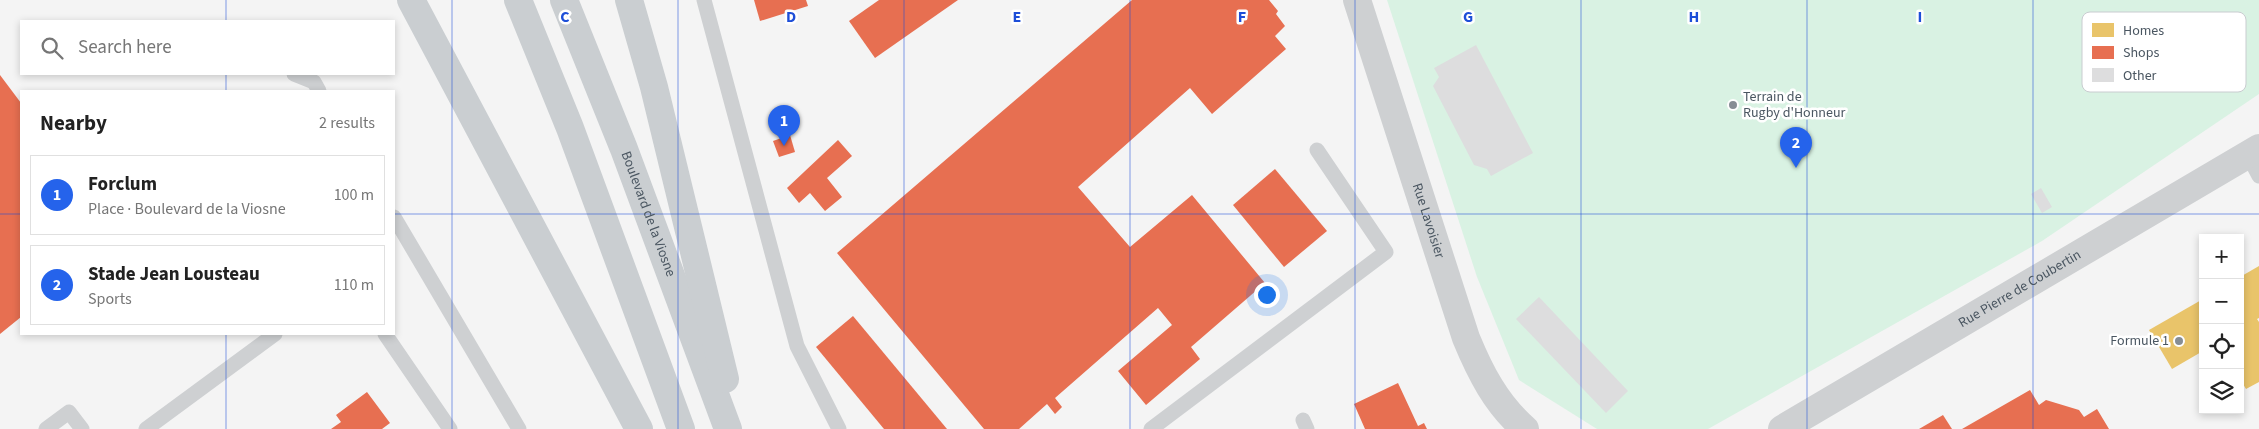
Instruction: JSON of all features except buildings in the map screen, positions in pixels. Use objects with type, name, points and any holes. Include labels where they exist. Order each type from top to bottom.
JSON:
[{"type":"main road","points":[[411,0],[639,429]]},
{"type":"main road","points":[[518,0],[573,137],[681,429]]},
{"type":"main road","name":"Boulevard de la Viosne","points":[[564,0],[624,149],[728,429]]},
{"type":"main road","points":[[629,0],[654,87],[738,429]]},
{"type":"street","name":"Rue Lavoisier","points":[[1357,0],[1466,338],[1478,368],[1495,397],[1520,427]]},
{"type":"street","name":"Rue Pierre de Coubertin","points":[[1782,429],[2255,160]]},
{"type":"lane","points":[[704,0],[797,346],[839,429]]},
{"type":"lane","points":[[296,75],[314,82],[319,90]]},
{"type":"lane","points":[[1151,429],[1386,252],[1317,150]]},
{"type":"lane","points":[[395,219],[519,429]]},
{"type":"lane","points":[[146,429],[273,335]]},
{"type":"lane","points":[[387,335],[450,429]]},
{"type":"lane","points":[[46,429],[69,412],[82,429]]},
{"type":"green space","points":[[1387,0],[2259,0],[2259,94],[2042,241],[1708,429],[1597,429],[1519,380],[1477,277]]},
{"type":"place","name":"Terrain de Rugby d'Honneur","points":[[1733,105]]},
{"type":"place","name":"Forclum","points":[[784,146]]},
{"type":"place","name":"Stade Jean Lousteau","points":[[1796,168]]},
{"type":"place","name":"Formule 1","points":[[2179,341]]}]
